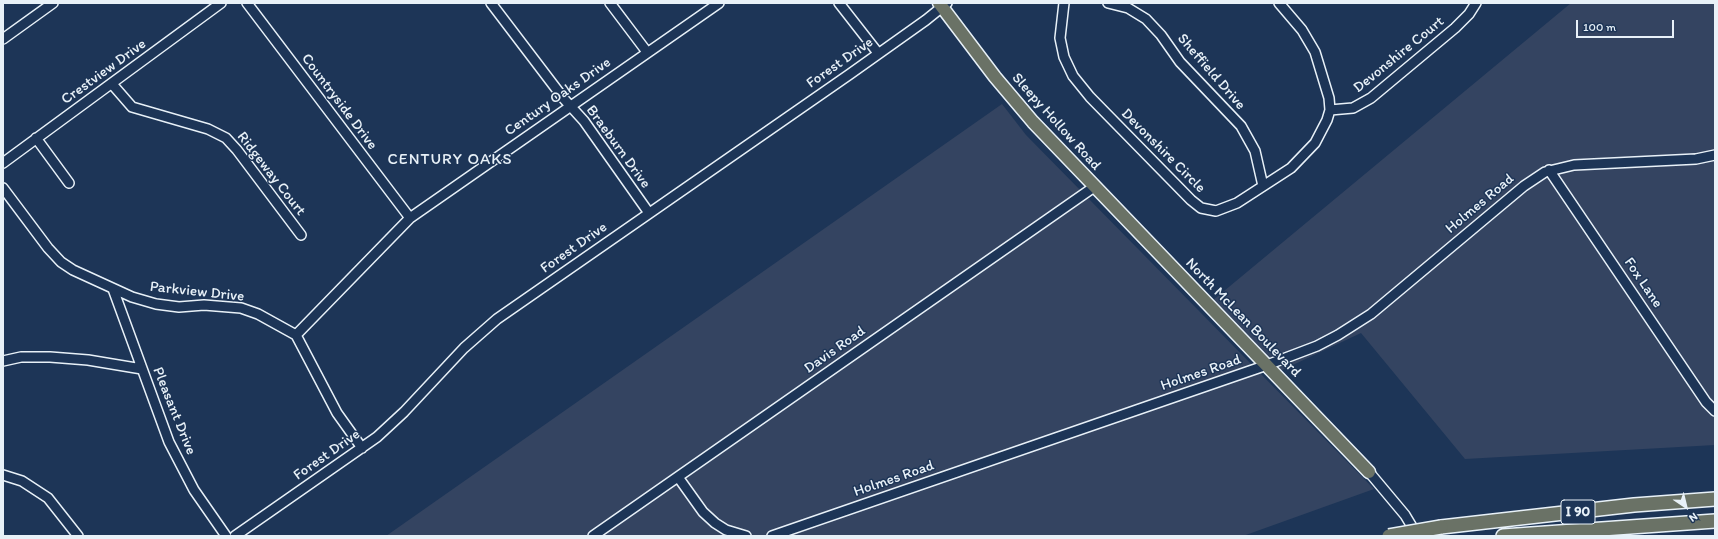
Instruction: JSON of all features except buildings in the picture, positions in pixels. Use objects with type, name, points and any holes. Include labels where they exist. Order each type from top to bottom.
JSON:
[{"type":"highway","name":"I 90","points":[[1388,536],[1441,527],[1634,505],[1715,499]]},
{"type":"highway","name":"I 90","points":[[1503,536],[1715,521]]},
{"type":"main road","name":"Sleepy Hollow Road","points":[[943,4],[995,77],[1033,122],[1094,187]]},
{"type":"main road","name":"North McLean Boulevard","points":[[1094,187],[1369,472]]},
{"type":"street","points":[[3,39],[53,3]]},
{"type":"street","name":"Crestview Drive","points":[[3,163],[221,3]]},
{"type":"street","name":"Countryside Drive","points":[[247,3],[410,218]]},
{"type":"street","name":"Braeburn Drive","points":[[491,3],[584,121],[649,213]]},
{"type":"street","points":[[610,3],[647,52]]},
{"type":"street","name":"Century Oaks Drive","points":[[296,335],[410,218],[719,3]]},
{"type":"street","points":[[838,3],[878,53]]},
{"type":"street","name":"Devonshire Circle","points":[[1064,3],[1061,22],[1061,42],[1064,57],[1072,76],[1090,97],[1191,200],[1201,208],[1216,211],[1237,203],[1291,168],[1308,152],[1322,131],[1330,110],[1326,85],[1314,52],[1302,30],[1279,3]]},
{"type":"street","name":"Sheffield Drive","points":[[1108,3],[1128,8],[1154,27],[1180,62],[1241,126],[1255,151],[1263,186]]},
{"type":"street","name":"Devonshire Court","points":[[1330,110],[1353,108],[1371,98],[1455,28],[1469,14],[1476,3]]},
{"type":"street","name":"Forest Drive","points":[[234,536],[362,448],[395,421],[481,331],[878,53],[943,4]]},
{"type":"street","name":"Ridgeway Court","points":[[112,84],[132,107],[208,129],[226,138],[237,150],[301,235]]},
{"type":"street","points":[[36,138],[69,183]]},
{"type":"street","name":"Holmes Road","points":[[772,536],[1267,366],[1317,346],[1338,335],[1371,314],[1532,179],[1550,170],[1574,165],[1696,159],[1715,155]]},
{"type":"street","name":"Fox Lane","points":[[1550,170],[1706,402],[1715,411]]},
{"type":"street","name":"Davis Road","points":[[593,536],[1094,187]]},
{"type":"street","name":"Parkview Drive","points":[[3,188],[48,248],[61,262],[73,270],[132,297],[156,304],[179,306],[204,305],[241,308],[258,314],[296,335]]},
{"type":"street","name":"Pleasant Drive","points":[[113,289],[162,424],[180,464],[194,490],[226,536]]},
{"type":"street","points":[[296,335],[337,413],[362,448]]},
{"type":"street","points":[[3,361],[21,357],[50,357],[88,360],[142,369]]},
{"type":"street","points":[[1369,472],[1405,515],[1418,536]]},
{"type":"street","points":[[3,475],[22,481],[48,498],[78,536]]},
{"type":"street","points":[[678,477],[703,512],[715,523],[726,530],[746,536]]},
{"type":"shaded area","points":[[1571,3],[1715,3],[1715,445],[1465,459],[1361,333],[1280,371],[1212,301]]},
{"type":"shaded area","points":[[1002,104],[1026,135],[1374,489],[1243,536],[386,536]]},
{"type":"district","name":"CENTURY OAKS","points":[[450,160]]}]
